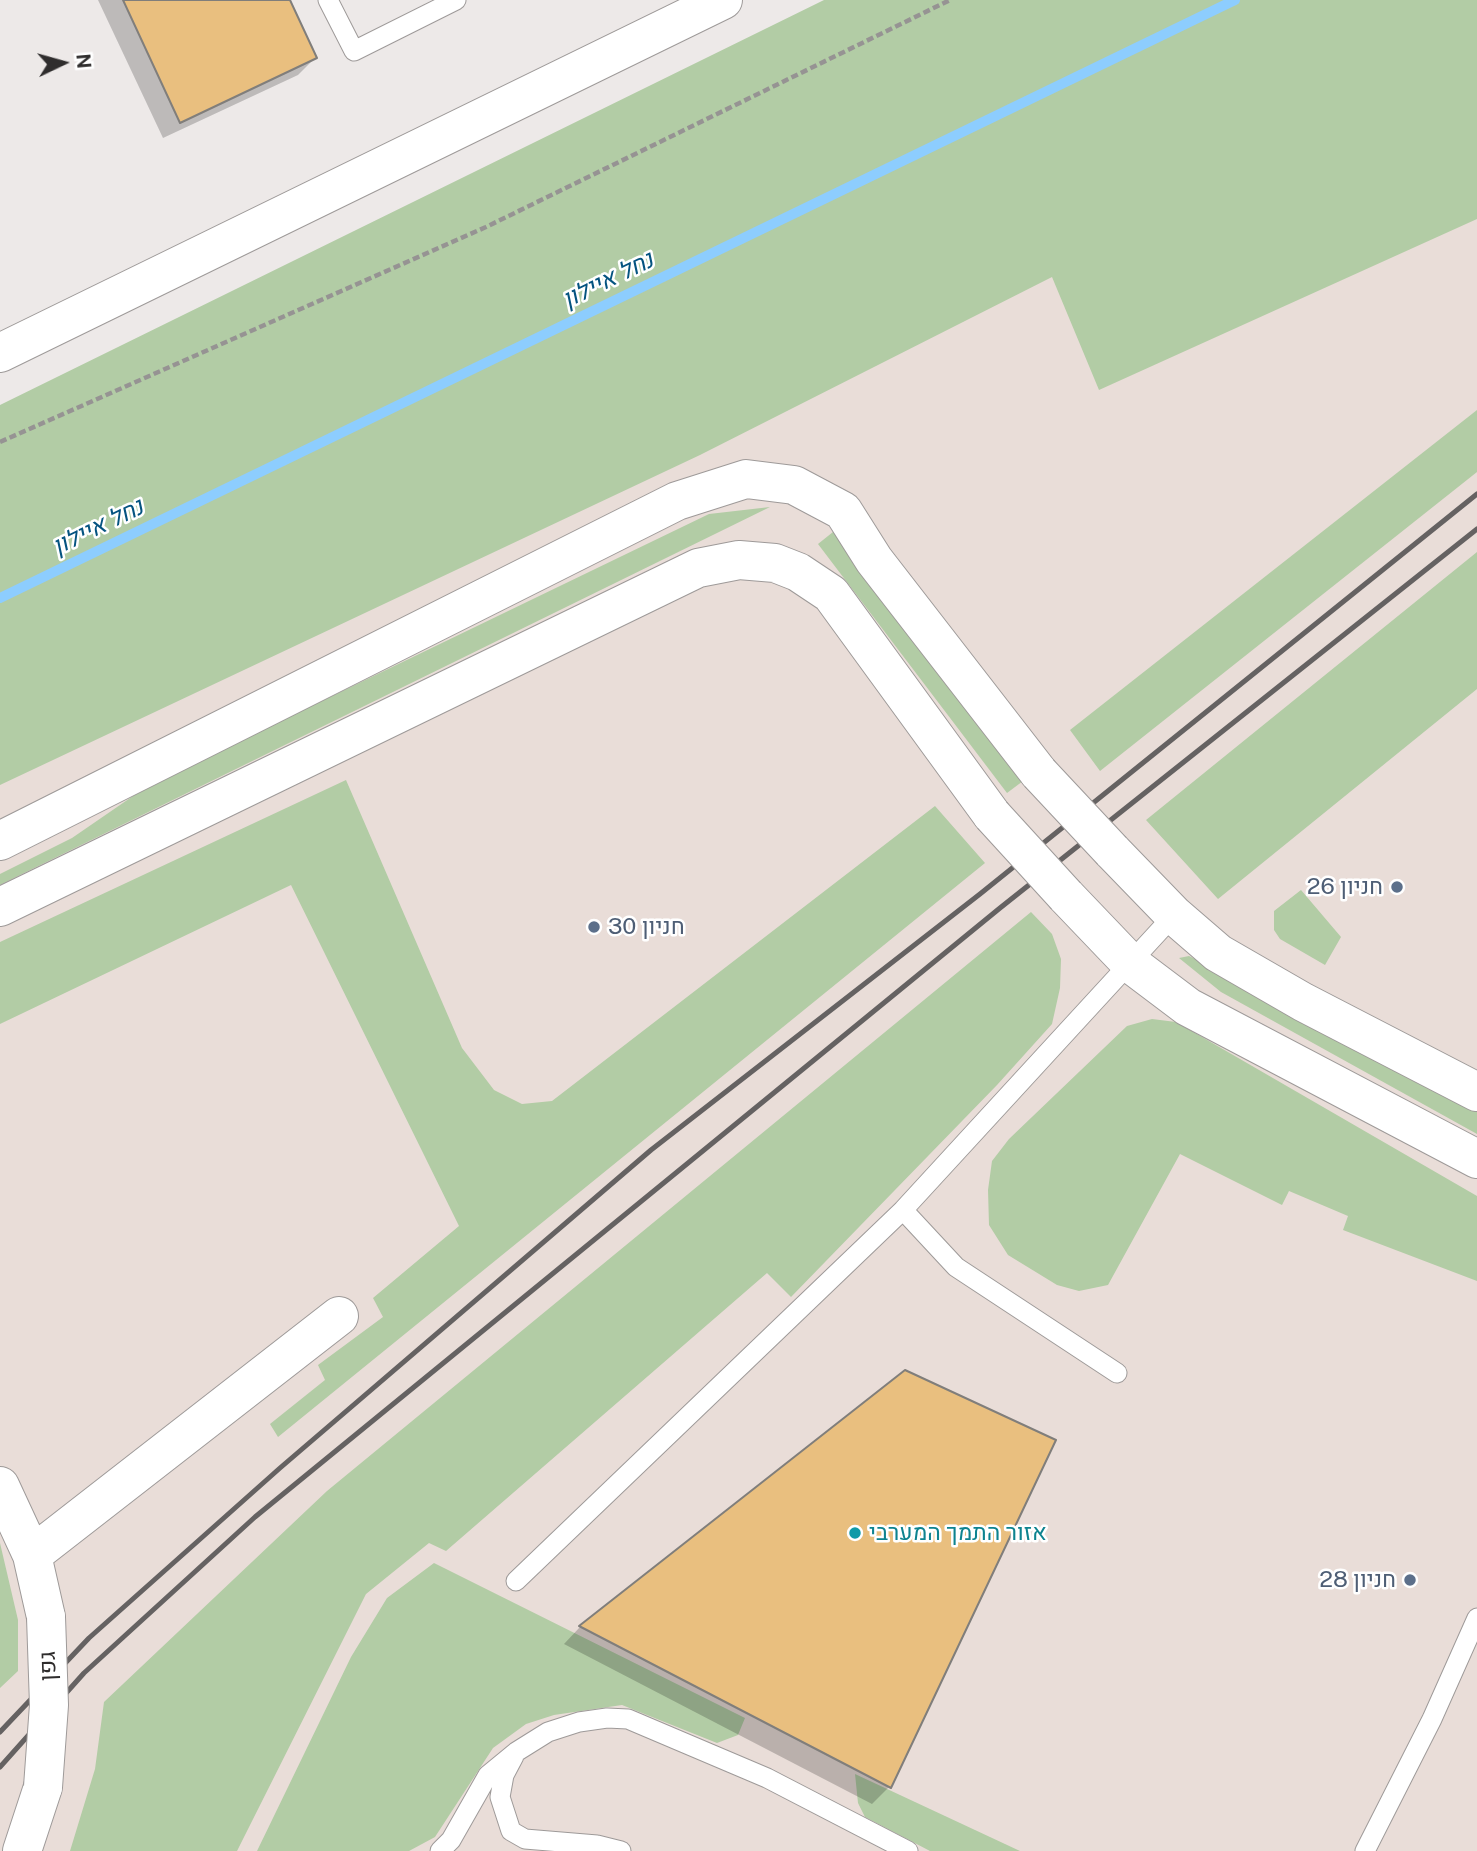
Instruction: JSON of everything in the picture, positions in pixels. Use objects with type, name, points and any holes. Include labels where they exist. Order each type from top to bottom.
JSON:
[{"type":"street","points":[[0,353],[723,0]]},
{"type":"street","points":[[0,841],[677,501],[746,479],[794,485],[843,511],[874,560],[1039,773],[1174,915],[1219,953],[1291,995],[1477,1092]]},
{"type":"street","points":[[0,907],[698,568],[739,560],[775,563],[798,572],[831,594],[992,815],[1131,964],[1188,1007],[1477,1158]]},
{"type":"street","points":[[32,1555],[339,1316]]},
{"type":"street","name":"גפן","points":[[0,1486],[32,1555],[46,1617],[49,1705],[43,1787],[22,1851]]},
{"type":"lane","points":[[328,0],[354,51],[456,0]]},
{"type":"lane","points":[[516,1581],[903,1210],[1174,915]]},
{"type":"lane","points":[[903,1210],[956,1267],[1117,1373]]},
{"type":"lane","points":[[1365,1851],[1432,1719],[1477,1618]]},
{"type":"lane","points":[[440,1851],[451,1840],[488,1775],[516,1752],[548,1732],[579,1722],[607,1718],[628,1719],[767,1778],[908,1851]]},
{"type":"lane","points":[[516,1752],[504,1775],[500,1797],[511,1832],[525,1839],[621,1851]]},
{"type":"lane","points":[[523,1851],[597,1846]]},
{"type":"path","points":[[0,442],[486,227],[950,0]]},
{"type":"shaded area","points":[[1477,0],[1477,1851],[0,1851],[0,702]]},
{"type":"green space","points":[[824,0],[1477,0],[1477,219],[1099,390],[1052,277],[700,455],[0,785],[0,405]]},
{"type":"green space","points":[[1477,410],[1477,472],[1100,771],[1070,730]]},
{"type":"green space","points":[[770,507],[0,885],[0,874],[72,838],[152,783],[709,514]]},
{"type":"green space","points":[[838,528],[1027,778],[1007,793],[818,544]]},
{"type":"green space","points":[[1477,552],[1477,689],[1218,899],[1146,820]]},
{"type":"green space","points":[[346,780],[462,1048],[494,1090],[522,1104],[552,1101],[935,806],[985,863],[278,1437],[270,1424],[325,1380],[318,1365],[383,1317],[373,1298],[459,1226],[291,885],[0,1024],[0,942]]},
{"type":"green space","points":[[1301,890],[1341,937],[1325,965],[1280,939],[1274,930],[1274,911]]},
{"type":"green space","points":[[1031,912],[1052,934],[1061,959],[1060,988],[1052,1024],[997,1085],[791,1297],[767,1273],[446,1551],[429,1543],[366,1594],[237,1851],[70,1851],[95,1769],[104,1702],[327,1491]]},
{"type":"green space","points":[[1189,956],[1477,1099],[1477,1134],[1221,992],[1179,958]]},
{"type":"green space","points":[[1152,1019],[1176,1022],[1477,1196],[1477,1281],[1343,1230],[1348,1216],[1289,1191],[1282,1205],[1180,1154],[1108,1285],[1079,1291],[1057,1285],[1008,1255],[989,1225],[988,1190],[992,1161],[1009,1139],[1127,1026]]},
{"type":"green space","points":[[0,1543],[18,1620],[18,1671],[0,1688]]},
{"type":"green space","points":[[434,1563],[745,1718],[738,1735],[717,1743],[622,1705],[554,1715],[526,1724],[493,1748],[435,1837],[409,1851],[257,1851],[351,1657],[387,1598]]},
{"type":"green space","points":[[855,1774],[1020,1851],[930,1851],[865,1817],[858,1803]]},
{"type":"building","points":[[123,0],[290,0],[317,58],[180,123]]},
{"type":"building","name":"אזור התמך המערבי","points":[[905,1370],[1056,1440],[891,1788],[579,1626]]},
{"type":"waterway","name":"נחל איילון","points":[[0,598],[1235,0]]},
{"type":"railway","points":[[0,1732],[89,1638],[280,1468],[651,1150],[980,894],[1477,494]]},
{"type":"railway","points":[[0,1767],[84,1673],[255,1517],[1000,908],[1477,529]]},
{"type":"place","name":"חניון 26","points":[[1397,887]]},
{"type":"place","name":"חניון 30","points":[[594,927]]},
{"type":"place","name":"אזור התמך המערבי","points":[[855,1533]]},
{"type":"place","name":"חניון 28","points":[[1410,1580]]}]
